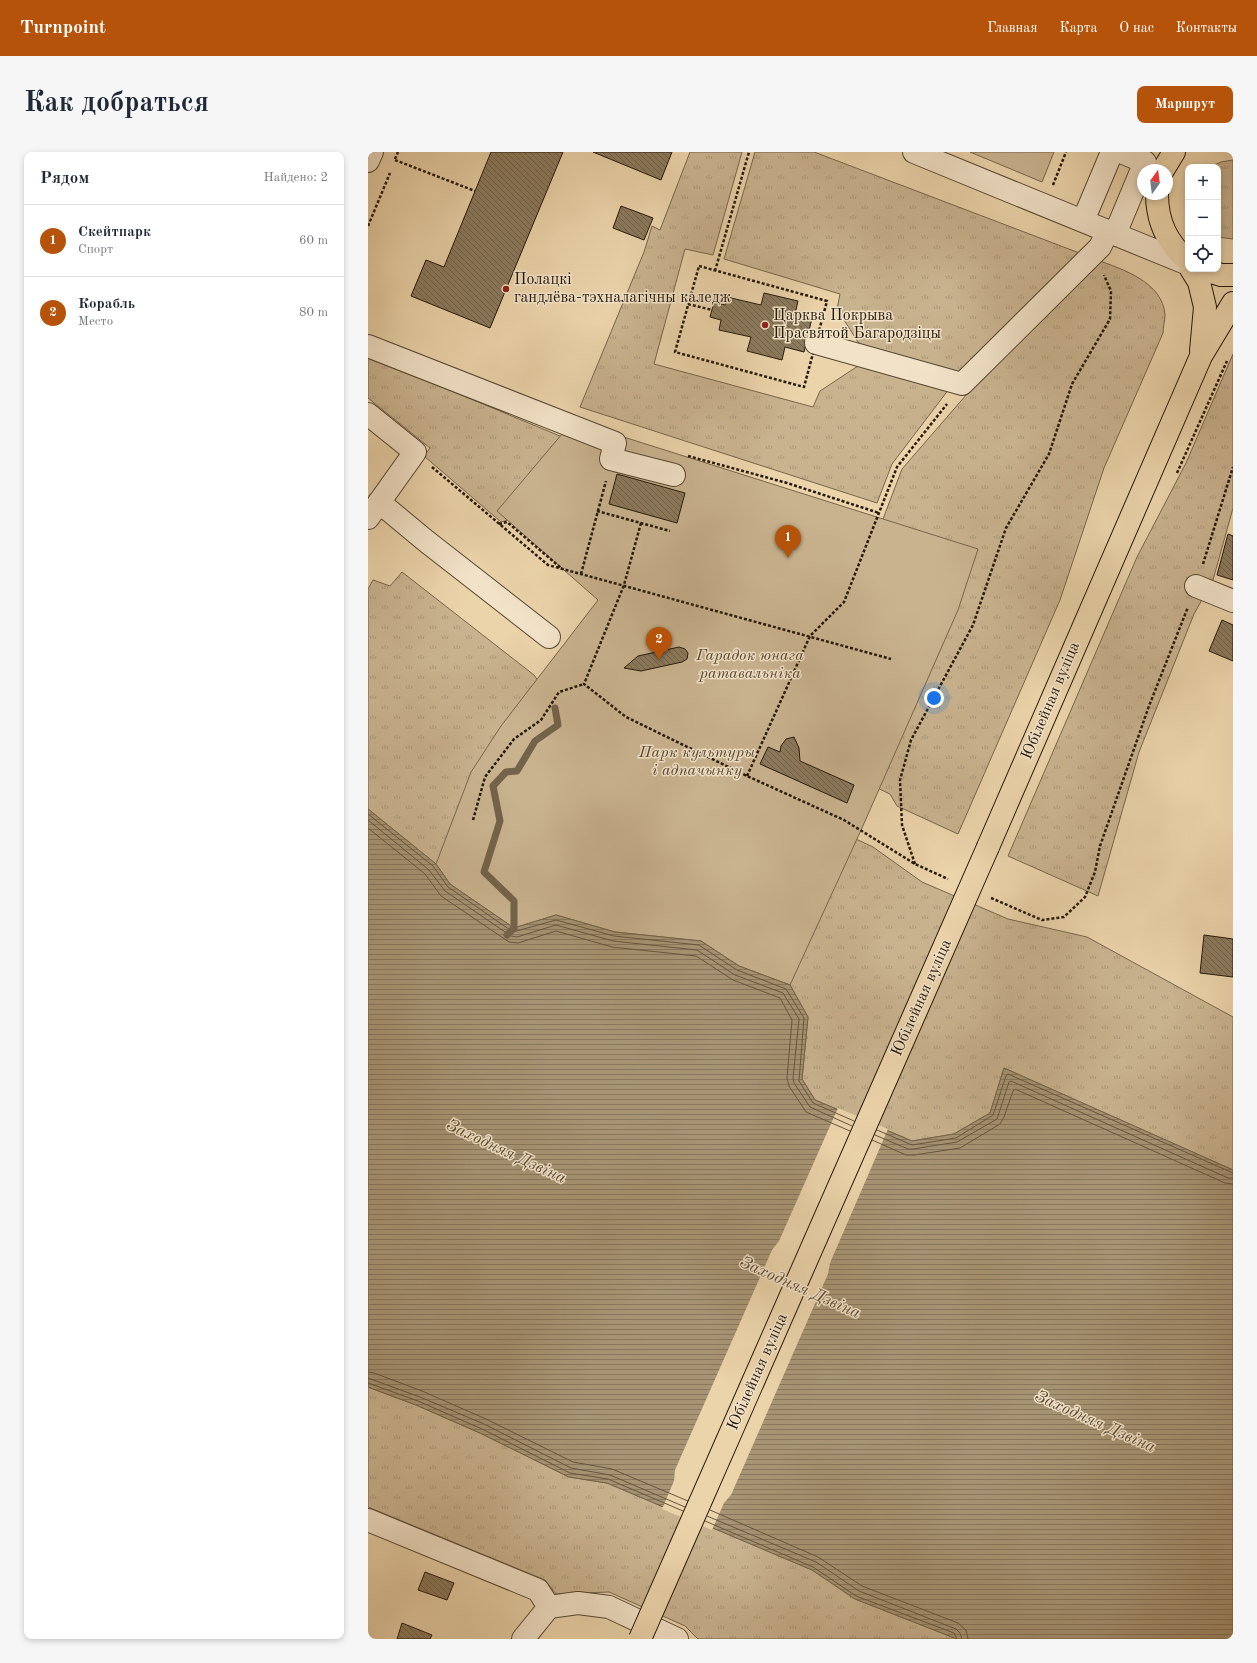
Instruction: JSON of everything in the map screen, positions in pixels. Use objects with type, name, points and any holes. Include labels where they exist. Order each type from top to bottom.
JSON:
[{"type":"main road","points":[[1167,164],[1174,152]]},
{"type":"main road","name":"Юбілейная вуліца","points":[[1157,200],[1160,222],[1167,238],[1185,257]]},
{"type":"main road","name":"Юбілейная вуліца","points":[[1196,272],[1200,282],[1205,307],[1201,356]]},
{"type":"main road","points":[[1215,272],[1233,275]]},
{"type":"main road","name":"Юбілейная вуліца","points":[[640,1639],[988,847],[1201,356],[1233,303]]},
{"type":"street","points":[[368,161],[372,152]]},
{"type":"street","points":[[914,152],[1185,261]]},
{"type":"street","points":[[1083,221],[1112,152]]},
{"type":"street","points":[[816,343],[962,384],[1100,247],[1112,233],[1145,162],[1121,152]]},
{"type":"street","points":[[368,346],[615,443],[611,459],[674,475]]},
{"type":"street","points":[[368,414],[414,452],[374,510],[432,546],[549,637]]},
{"type":"street","points":[[1196,586],[1233,601]]},
{"type":"street","points":[[368,1520],[538,1590],[550,1607]]},
{"type":"street","points":[[523,1639],[550,1607],[578,1603],[609,1607],[677,1639]]},
{"type":"path","points":[[368,226],[398,152]]},
{"type":"path","points":[[715,271],[749,152]]},
{"type":"path","points":[[1052,186],[1066,152]]},
{"type":"path","points":[[395,160],[475,191]]},
{"type":"path","points":[[915,864],[902,825],[900,780],[912,740],[973,625],[1006,528],[1049,454],[1072,384],[1110,319],[1111,291],[1094,252]]},
{"type":"path","points":[[699,266],[827,301],[804,387],[675,352],[688,304],[699,266]]},
{"type":"path","points":[[688,304],[712,310]]},
{"type":"path","points":[[747,776],[810,636],[844,602],[897,467],[962,384]]},
{"type":"path","points":[[414,452],[548,565],[891,659]]},
{"type":"path","points":[[682,455],[696,457],[787,483],[879,513]]},
{"type":"path","points":[[581,574],[611,459]]},
{"type":"path","points":[[986,895],[1042,920],[1064,917],[1085,897],[1095,872],[1100,846],[1149,706],[1196,586],[1233,467]]},
{"type":"path","points":[[597,511],[670,531]]},
{"type":"path","points":[[499,524],[507,522],[562,569]]},
{"type":"path","points":[[584,684],[624,585],[641,523]]},
{"type":"path","points":[[584,684],[626,717],[747,776],[844,820],[915,864],[950,880]]},
{"type":"path","points":[[473,820],[485,777],[514,739],[541,720],[559,692],[584,684]]},
{"type":"green space","points":[[690,152],[742,152],[713,255],[685,249],[654,364],[813,407],[820,391],[861,364],[949,389],[892,464],[877,503],[580,407],[644,252],[652,226],[660,230]]},
{"type":"green space","points":[[755,152],[814,152],[1082,254],[972,366],[952,375],[872,354],[858,342],[837,309],[840,294],[724,259]]},
{"type":"green space","points":[[970,152],[1054,152],[1042,182]]},
{"type":"green space","points":[[1233,160],[1233,239],[1221,237],[1221,164],[1217,164]]},
{"type":"green space","points":[[1097,260],[1140,278],[1149,285],[1163,304],[1165,315],[1163,333],[1104,468],[1060,600],[958,834],[897,806],[890,794],[858,779],[850,606],[902,469],[980,379]]},
{"type":"green space","points":[[1233,354],[1233,508],[1213,580],[1194,614],[1139,752],[1098,896],[1008,856],[1137,557],[1186,463]]},
{"type":"green space","points":[[368,356],[579,444],[516,528],[508,520],[501,522],[424,456],[430,448],[368,398]]},
{"type":"green space","name":"Парк культуры і адпачынку","points":[[573,421],[978,549],[958,610],[862,828],[790,985],[739,966],[701,941],[615,932],[556,915],[514,928],[450,884],[436,864],[471,772],[501,726],[598,600],[497,511]]},
{"type":"green space","points":[[402,572],[534,675],[552,701],[747,788],[873,847],[922,882],[1008,919],[1087,937],[1233,1017],[1233,1170],[1004,1068],[990,1113],[954,1134],[912,1141],[815,1100],[802,1079],[808,1017],[790,985],[739,966],[701,941],[450,884],[436,864],[368,809],[368,589],[373,580],[390,586]]},
{"type":"green space","points":[[368,1387],[416,1405],[480,1433],[569,1477],[607,1483],[812,1570],[855,1599],[957,1639],[698,1639],[685,1626],[609,1592],[556,1594],[545,1580],[368,1507]]},
{"type":"water","name":"Заходняя Дзвіна","points":[[368,809],[436,864],[450,884],[514,928],[556,915],[615,932],[701,941],[739,966],[790,985],[808,1017],[802,1079],[815,1100],[912,1141],[954,1134],[990,1113],[1004,1068],[1233,1170],[1233,1639],[957,1639],[855,1599],[812,1570],[607,1483],[569,1477],[480,1433],[416,1405],[368,1387]]},
{"type":"pier","points":[[838,1108],[888,1129],[830,1263],[828,1274],[731,1495],[724,1503],[712,1530],[662,1509],[674,1481],[675,1470],[772,1250],[779,1241]]},
{"type":"building","points":[[491,152],[563,152],[490,328],[411,296],[426,260],[444,267]]},
{"type":"building","points":[[593,152],[672,152],[661,180]]},
{"type":"building","points":[[621,206],[653,218],[644,240],[613,228]]},
{"type":"building","name":"Царква Покрыва Прасвятой Багародзіцы","points":[[764,293],[798,301],[795,314],[812,318],[804,352],[785,347],[782,360],[747,351],[751,337],[719,330],[721,320],[710,317],[714,302],[725,305],[727,297],[761,305]]},
{"type":"building","points":[[617,474],[685,493],[677,523],[609,504]]},
{"type":"building","points":[[1228,534],[1233,536],[1233,580],[1217,575]]},
{"type":"building","points":[[1222,620],[1233,625],[1233,661],[1209,651]]},
{"type":"building","points":[[679,647],[685,649],[688,653],[687,659],[682,662],[641,671],[624,668],[638,656]]},
{"type":"building","points":[[794,737],[799,748],[800,761],[854,785],[847,803],[760,764],[768,747],[780,752],[781,746],[786,739]]},
{"type":"building","points":[[1204,935],[1233,939],[1233,977],[1200,973]]},
{"type":"building","points":[[425,1572],[454,1583],[447,1600],[418,1590]]},
{"type":"building","points":[[402,1623],[432,1635],[430,1639],[397,1639]]},
{"type":"waterway","points":[[507,935],[514,928],[514,901],[484,872],[500,821],[493,786],[506,772],[517,771],[535,741],[558,725],[555,708]]},
{"type":"place","name":"Полацкі гандлёва-тэхналагічны каледж","points":[[506,289]]},
{"type":"place","name":"Царква Покрыва Прасвятой Багародзіцы","points":[[765,325]]},
{"type":"place","name":"Скейтпарк","points":[[788,558]]},
{"type":"place","name":"Корабль","points":[[659,660]]},
{"type":"park label","name":"Гарадок юнага ратавальніка","points":[[750,665]]}]
